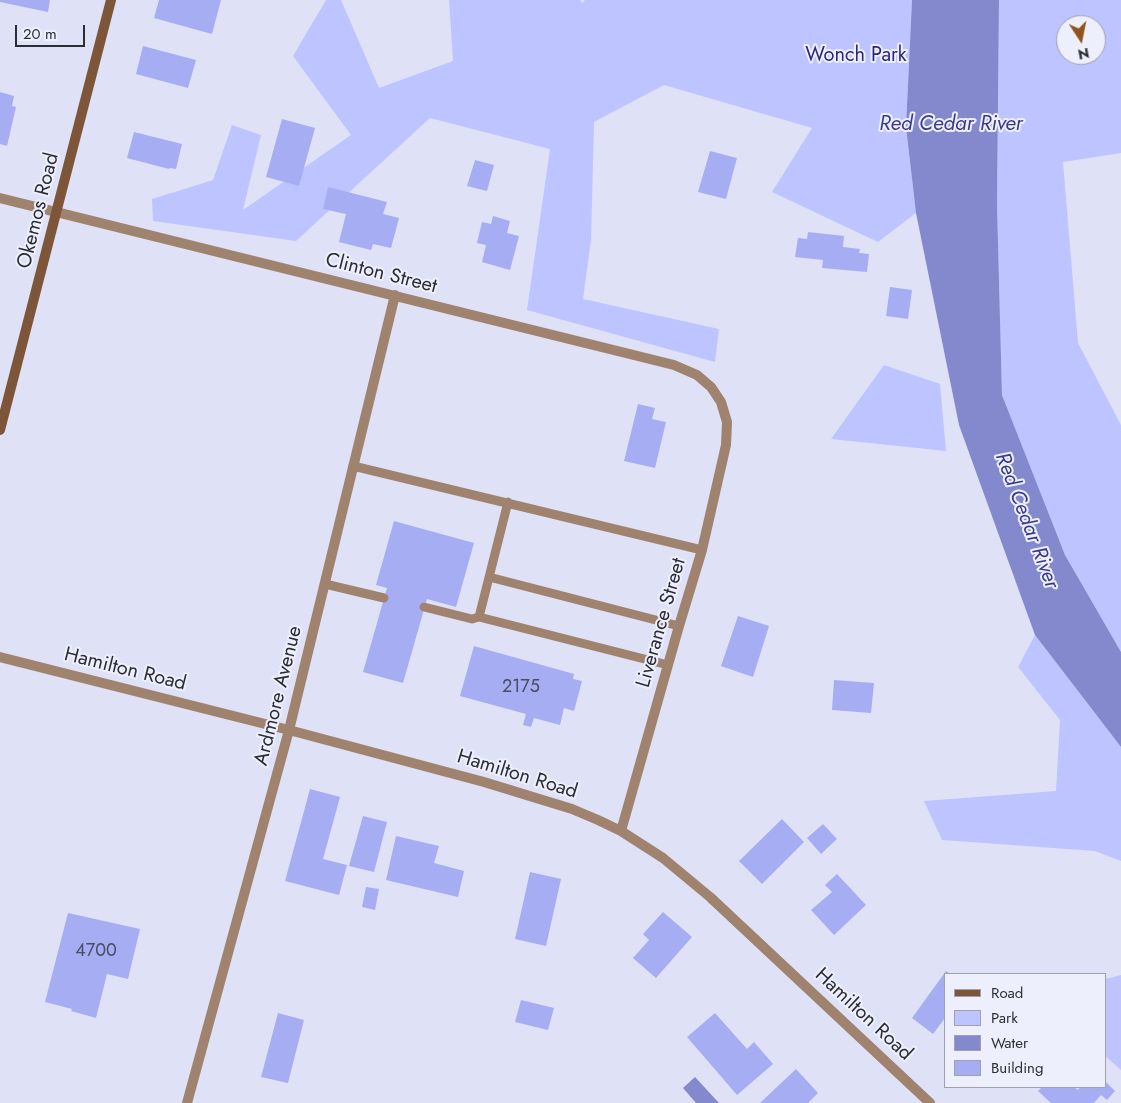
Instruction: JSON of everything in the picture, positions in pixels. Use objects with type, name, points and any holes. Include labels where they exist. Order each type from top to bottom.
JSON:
[{"type":"main road","name":"Okemos Road","points":[[0,430],[111,0]]},
{"type":"street","name":"Clinton Street","points":[[0,198],[674,365],[697,375],[711,387],[721,402],[727,422]]},
{"type":"street","name":"Ardmore Avenue","points":[[187,1103],[290,730],[395,295]]},
{"type":"street","name":"Liverance Street","points":[[621,831],[702,550],[726,445],[727,422]]},
{"type":"street","name":"Hamilton Road","points":[[0,657],[290,730],[523,793],[572,809],[621,831],[663,858],[710,897],[930,1103]]},
{"type":"lane","points":[[353,466],[702,550]]},
{"type":"lane","points":[[479,617],[508,502]]},
{"type":"lane","points":[[489,577],[679,626]]},
{"type":"lane","points":[[325,584],[384,598]]},
{"type":"lane","points":[[424,607],[472,619],[479,617],[668,665]]},
{"type":"green space","name":"Wonch Park","points":[[326,0],[341,0],[379,88],[453,61],[449,0],[580,0],[582,3],[585,0],[912,0],[906,127],[916,213],[878,242],[772,192],[812,128],[664,85],[594,122],[591,240],[583,299],[719,329],[715,362],[527,310],[550,149],[430,118],[296,241],[153,221],[152,199],[213,180],[232,125],[261,135],[243,210],[351,135],[293,56]]},
{"type":"green space","points":[[999,0],[1121,0],[1121,153],[1063,162],[1078,343],[1121,425],[1121,652],[1065,555],[1002,395],[997,204]]},
{"type":"green space","points":[[884,365],[940,384],[946,451],[831,439]]},
{"type":"green space","points":[[1035,635],[1121,747],[1121,861],[1095,851],[942,840],[924,801],[1056,791],[1060,720],[1018,667]]},
{"type":"green space","points":[[1121,975],[1121,1070],[1106,1057],[1106,979]]},
{"type":"water","name":"Red Cedar River","points":[[912,0],[999,0],[997,204],[1002,395],[1065,555],[1121,652],[1121,747],[1035,635],[959,425],[916,213],[906,127]]},
{"type":"water","points":[[695,1077],[719,1103],[696,1103],[683,1088]]},
{"type":"building","points":[[0,0],[50,0],[48,12],[0,2]]},
{"type":"building","points":[[159,0],[221,0],[212,34],[154,18]]},
{"type":"building","points":[[143,46],[196,60],[188,88],[136,74]]},
{"type":"building","points":[[0,92],[14,96],[12,106],[16,107],[7,146],[0,144]]},
{"type":"building","points":[[282,119],[315,128],[299,186],[266,177]]},
{"type":"building","points":[[134,132],[182,144],[176,169],[169,169],[127,158]]},
{"type":"building","points":[[710,151],[737,158],[726,199],[698,192]]},
{"type":"building","points":[[475,160],[494,165],[487,191],[467,186]]},
{"type":"building","points":[[328,187],[387,202],[383,214],[399,218],[391,248],[373,244],[371,250],[339,242],[346,214],[323,209]]},
{"type":"building","points":[[493,216],[510,221],[507,233],[519,236],[510,270],[482,262],[486,245],[477,243],[482,222],[491,224]]},
{"type":"building","points":[[808,232],[844,236],[843,247],[860,249],[859,253],[869,254],[867,272],[822,268],[823,260],[795,257],[798,238],[807,239]]},
{"type":"building","points":[[890,287],[912,290],[908,319],[886,316]]},
{"type":"building","points":[[638,404],[655,408],[652,419],[666,422],[655,468],[624,461]]},
{"type":"building","points":[[394,521],[474,543],[456,607],[427,599],[403,683],[363,672],[387,588],[376,585]]},
{"type":"building","points":[[738,616],[769,626],[753,677],[721,666]]},
{"type":"building","points":[[474,646],[574,674],[573,679],[582,681],[574,711],[564,708],[560,725],[534,718],[531,727],[523,725],[526,714],[460,696]]},
{"type":"building","points":[[834,680],[874,683],[871,713],[832,710]]},
{"type":"building","points":[[310,789],[340,797],[323,859],[347,865],[339,895],[285,881]]},
{"type":"building","points":[[363,816],[387,822],[374,872],[349,866]]},
{"type":"building","points":[[782,819],[804,842],[762,884],[739,861]]},
{"type":"building","points":[[823,824],[837,839],[821,854],[807,838]]},
{"type":"building","points":[[396,836],[439,846],[434,863],[464,871],[458,897],[386,880]]},
{"type":"building","points":[[530,872],[561,879],[546,946],[515,939]]},
{"type":"building","points":[[837,874],[866,905],[834,935],[811,910],[832,892],[825,885]]},
{"type":"building","points":[[366,887],[379,889],[375,910],[362,907]]},
{"type":"building","points":[[663,912],[692,937],[656,978],[633,958],[649,940],[643,934]]},
{"type":"building","points":[[68,913],[140,929],[128,979],[107,974],[96,1018],[45,1002]]},
{"type":"building","points":[[944,974],[944,1019],[933,1034],[912,1018]]},
{"type":"building","points":[[521,1000],[554,1008],[548,1030],[515,1022]]},
{"type":"building","points":[[278,1013],[304,1020],[288,1083],[261,1077]]},
{"type":"building","points":[[715,1013],[747,1049],[754,1042],[773,1064],[737,1095],[687,1037]]},
{"type":"building","points":[[796,1069],[818,1093],[808,1103],[760,1103]]},
{"type":"building","points":[[1106,1082],[1115,1091],[1107,1100],[1101,1095],[1094,1103],[1051,1103],[1038,1091],[1041,1088],[1075,1088],[1078,1090],[1079,1088],[1106,1088]]}]
